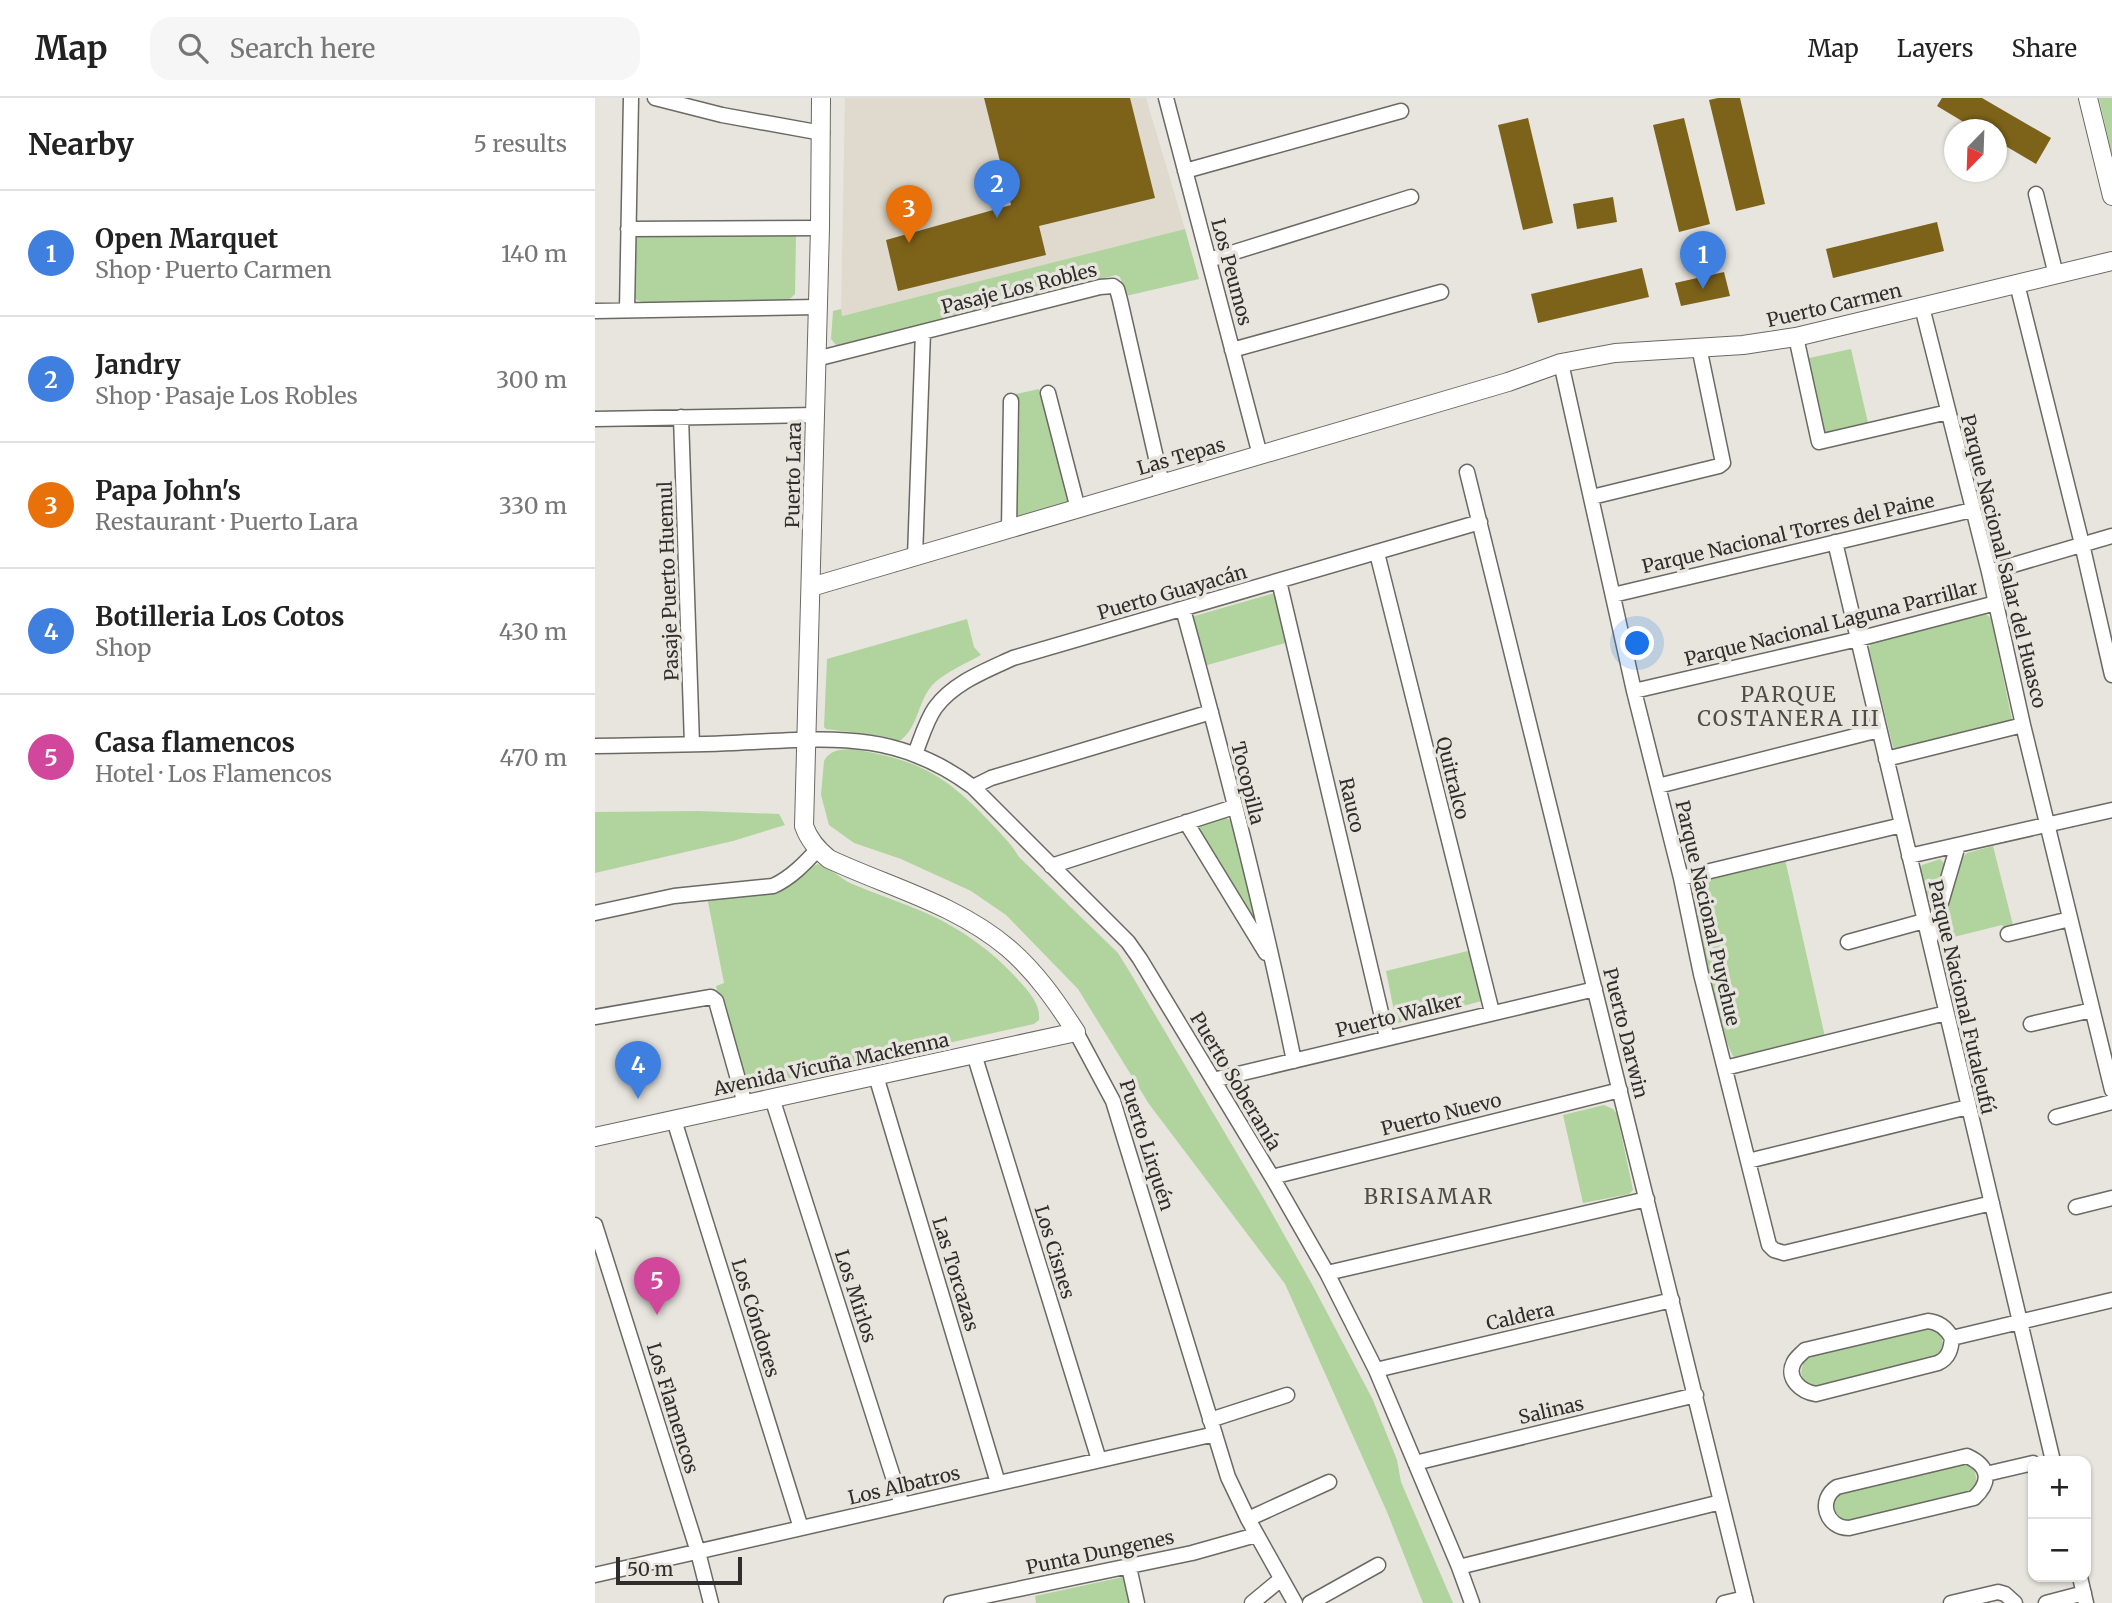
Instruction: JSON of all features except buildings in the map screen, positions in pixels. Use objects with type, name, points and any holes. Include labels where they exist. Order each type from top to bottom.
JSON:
[{"type":"street","points":[[627,310],[631,98]]},
{"type":"street","points":[[655,98],[722,115],[822,133]]},
{"type":"street","name":"Puerto Lara","points":[[818,849],[808,837],[804,826],[821,98]]},
{"type":"street","name":"Los Peumos","points":[[1166,98],[1260,455]]},
{"type":"street","points":[[2088,98],[2112,196]]},
{"type":"street","points":[[1185,171],[1401,111]]},
{"type":"street","points":[[2036,194],[2056,275]]},
{"type":"street","points":[[1209,260],[1412,197]]},
{"type":"street","points":[[628,229],[820,228]]},
{"type":"street","name":"Puerto Carmen","points":[[1562,363],[1615,353],[1699,348],[1796,337],[2112,261]]},
{"type":"street","points":[[2017,284],[2112,675]]},
{"type":"street","name":"Pasaje Los Robles","points":[[816,359],[1100,287],[1114,286],[1120,300],[1162,484]]},
{"type":"street","points":[[1232,350],[1441,292]]},
{"type":"street","points":[[595,311],[817,307]]},
{"type":"street","name":"Parque Nacional Salar del Huasco","points":[[1922,307],[1989,572],[2023,725],[2112,1090]]},
{"type":"street","points":[[915,557],[923,332]]},
{"type":"street","points":[[1796,337],[1819,442],[1948,412]]},
{"type":"street","points":[[1592,497],[1723,463],[1699,348]]},
{"type":"street","name":"Las Tepas","points":[[811,587],[1508,382],[1562,363]]},
{"type":"street","name":"Parque Nacional Puyehue","points":[[1562,363],[1634,691],[1766,1239],[1774,1250],[1784,1254],[1992,1203]]},
{"type":"street","points":[[1048,393],[1078,509]]},
{"type":"street","points":[[1009,529],[1011,401]]},
{"type":"street","points":[[595,419],[815,415]]},
{"type":"street","name":"Pasaje Puerto Huemul","points":[[681,417],[692,744]]},
{"type":"street","name":"Puerto Darwin","points":[[1467,472],[1745,1601]]},
{"type":"street","name":"Parque Nacional Torres del Paine","points":[[1613,595],[1972,510]]},
{"type":"street","name":"Puerto Guayacán","points":[[915,754],[933,710],[944,697],[1013,658],[1480,522]]},
{"type":"street","points":[[1989,572],[2112,536]]},
{"type":"street","name":"Parque Nacional Futaleufú","points":[[1835,542],[2020,1323],[2047,1456]]},
{"type":"street","name":"Quitralco","points":[[1377,553],[1492,1012]]},
{"type":"street","name":"Rauco","points":[[1279,581],[1387,1038]]},
{"type":"street","name":"Parque Nacional Laguna Parrillar","points":[[1634,691],[1858,639],[1996,603]]},
{"type":"street","name":"Tocopilla","points":[[1183,609],[1275,967],[1293,1060]]},
{"type":"street","points":[[973,787],[991,778],[1211,712]]},
{"type":"street","points":[[1886,760],[2023,725]]},
{"type":"street","points":[[1658,786],[1879,730]]},
{"type":"street","name":"Puerto Soberanía","points":[[595,746],[858,740],[915,754],[943,767],[973,787],[1129,942],[1327,1273],[1376,1370],[1472,1603]]},
{"type":"street","points":[[1051,866],[1234,807]]},
{"type":"street","points":[[1909,856],[2112,810]]},
{"type":"street","name":"Tocopilla","points":[[1186,822],[1275,967]]},
{"type":"street","points":[[1681,878],[1902,825]]},
{"type":"street","points":[[1930,942],[1958,845]]},
{"type":"street","points":[[595,913],[674,896],[773,886],[782,883],[818,849]]},
{"type":"street","name":"Puerto Lirquén","points":[[818,849],[829,859],[951,911],[992,935],[1040,980],[1076,1032],[1113,1101],[1229,1477],[1256,1535],[1295,1603]]},
{"type":"street","points":[[2008,934],[2070,919]]},
{"type":"street","points":[[1848,942],[1924,921]]},
{"type":"street","name":"Puerto Walker","points":[[1213,1080],[1595,989]]},
{"type":"street","points":[[595,1017],[711,997],[716,1001],[745,1104]]},
{"type":"street","points":[[2031,1024],[2092,1010]]},
{"type":"street","points":[[1724,1068],[1946,1013]]},
{"type":"street","name":"Avenida Vicuña Mackenna","points":[[595,1137],[1076,1032]]},
{"type":"street","name":"Los Cisnes","points":[[974,1054],[1099,1460]]},
{"type":"street","name":"Las Torcazas","points":[[876,1076],[998,1483]]},
{"type":"street","name":"Puerto Nuevo","points":[[1272,1177],[1620,1090]]},
{"type":"street","name":"Los Mirlos","points":[[772,1098],[902,1505]]},
{"type":"street","points":[[2056,1117],[2112,1102]]},
{"type":"street","points":[[1748,1161],[1968,1107]]},
{"type":"street","name":"Los Cóndores","points":[[674,1120],[801,1528]]},
{"type":"street","points":[[2076,1207],[2112,1198]]},
{"type":"street","points":[[1327,1273],[1647,1199]]},
{"type":"street","name":"Los Flamencos","points":[[595,1227],[698,1552],[711,1603]]},
{"type":"street","name":"Caldera","points":[[1376,1370],[1672,1300]]},
{"type":"street","points":[[1952,1338],[2112,1300]]},
{"type":"street","points":[[1929,1321],[1943,1327],[1952,1338],[1951,1350],[1938,1363],[1816,1394],[1798,1387],[1792,1376],[1793,1363],[1805,1350],[1929,1321]]},
{"type":"street","name":"Los Albatros","points":[[597,1573],[1099,1460],[1212,1427],[1287,1395]]},
{"type":"street","name":"Salinas","points":[[1415,1462],[1696,1395]]},
{"type":"street","points":[[1967,1456],[1979,1463],[1986,1474],[1983,1487],[1974,1498],[1849,1528],[1835,1525],[1827,1510],[1827,1497],[1837,1487],[1967,1456]]},
{"type":"street","points":[[1986,1474],[2028,1463]]},
{"type":"street","points":[[1248,1519],[1329,1482]]},
{"type":"street","points":[[1459,1567],[1721,1502]]},
{"type":"street","name":"Punta Dungenes","points":[[951,1603],[1192,1553],[1256,1535]]},
{"type":"street","points":[[1310,1603],[1378,1565]]},
{"type":"street","points":[[1129,1567],[1137,1603]]},
{"type":"street","points":[[1252,1603],[1281,1579]]},
{"type":"street","points":[[1025,1587],[1029,1603]]},
{"type":"street","points":[[1951,1603],[1998,1592],[2005,1594],[2015,1603]]},
{"type":"street","points":[[2046,1603],[2085,1598]]},
{"type":"street","points":[[1724,1603],[1745,1601]]},
{"type":"shaded area","points":[[845,98],[1146,98],[1185,229],[841,316]]},
{"type":"green space","points":[[2099,98],[2112,98],[2112,155]]},
{"type":"green space","points":[[1185,229],[1199,279],[1126,296],[1120,277],[1116,275],[844,345],[836,345],[831,339],[833,311],[841,309],[842,316]]},
{"type":"green space","points":[[634,234],[796,235],[795,294],[784,301],[645,303],[634,299]]},
{"type":"green space","points":[[1851,349],[1869,427],[1827,433],[1823,431],[1808,361],[1809,358]]},
{"type":"green space","points":[[1039,389],[1069,498],[1066,504],[1020,518],[1015,514],[1016,394]]},
{"type":"green space","points":[[1275,593],[1289,642],[1204,666],[1191,617]]},
{"type":"green space","points":[[1984,613],[1991,618],[2012,720],[1896,749],[1893,747],[1869,649],[1871,642]]},
{"type":"green space","points":[[967,619],[974,647],[981,655],[934,683],[926,694],[911,729],[901,740],[824,727],[827,659]]},
{"type":"green space","points":[[850,749],[910,763],[957,790],[1001,833],[1019,857],[1118,953],[1264,1199],[1373,1400],[1397,1460],[1401,1482],[1453,1603],[1423,1603],[1387,1512],[1285,1284],[1149,1104],[1078,989],[1006,915],[971,891],[901,859],[854,843],[829,825],[821,795],[824,761],[838,750]]},
{"type":"green space","points":[[698,811],[779,814],[785,825],[733,841],[595,873],[595,812]]},
{"type":"green space","points":[[1224,817],[1230,820],[1235,831],[1261,937],[1197,828],[1199,824]]},
{"type":"green space","points":[[1993,846],[2013,925],[2004,928],[2002,925],[1938,941],[1963,857],[1967,853]]},
{"type":"green space","points":[[1785,859],[1825,1037],[1734,1057],[1716,1004],[1691,887],[1694,881]]},
{"type":"green space","points":[[1940,859],[1945,864],[1937,895],[1933,898],[1927,896],[1920,871],[1922,865]]},
{"type":"green space","points":[[818,864],[850,883],[917,909],[965,934],[1000,962],[1028,991],[1037,1005],[1039,1020],[1034,1024],[742,1089],[716,986],[724,983],[707,897],[746,895]]},
{"type":"green space","points":[[1472,950],[1482,1001],[1398,1023],[1396,1021],[1386,971]]},
{"type":"green space","points":[[1604,1105],[1617,1114],[1633,1190],[1629,1194],[1583,1203],[1563,1115]]},
{"type":"green space","points":[[1935,1329],[1942,1337],[1943,1349],[1937,1358],[1814,1387],[1805,1382],[1801,1374],[1807,1356]]},
{"type":"green space","points":[[1965,1463],[1973,1467],[1975,1474],[1973,1493],[1848,1523],[1838,1519],[1831,1506],[1836,1494]]},
{"type":"green space","points":[[1123,1577],[1129,1603],[1036,1603],[1035,1596]]},
{"type":"place","name":"Jandry","points":[[997,218]]},
{"type":"place","name":"Papa John's","points":[[909,243]]},
{"type":"place","name":"Open Marquet","points":[[1703,289]]},
{"type":"place","name":"Botilleria Los Cotos","points":[[638,1099]]},
{"type":"place","name":"Casa flamencos","points":[[657,1315]]},
{"type":"district","name":"PARQUE COSTANERA III","points":[[1789,707]]},
{"type":"district","name":"BRISAMAR","points":[[1429,1197]]}]
